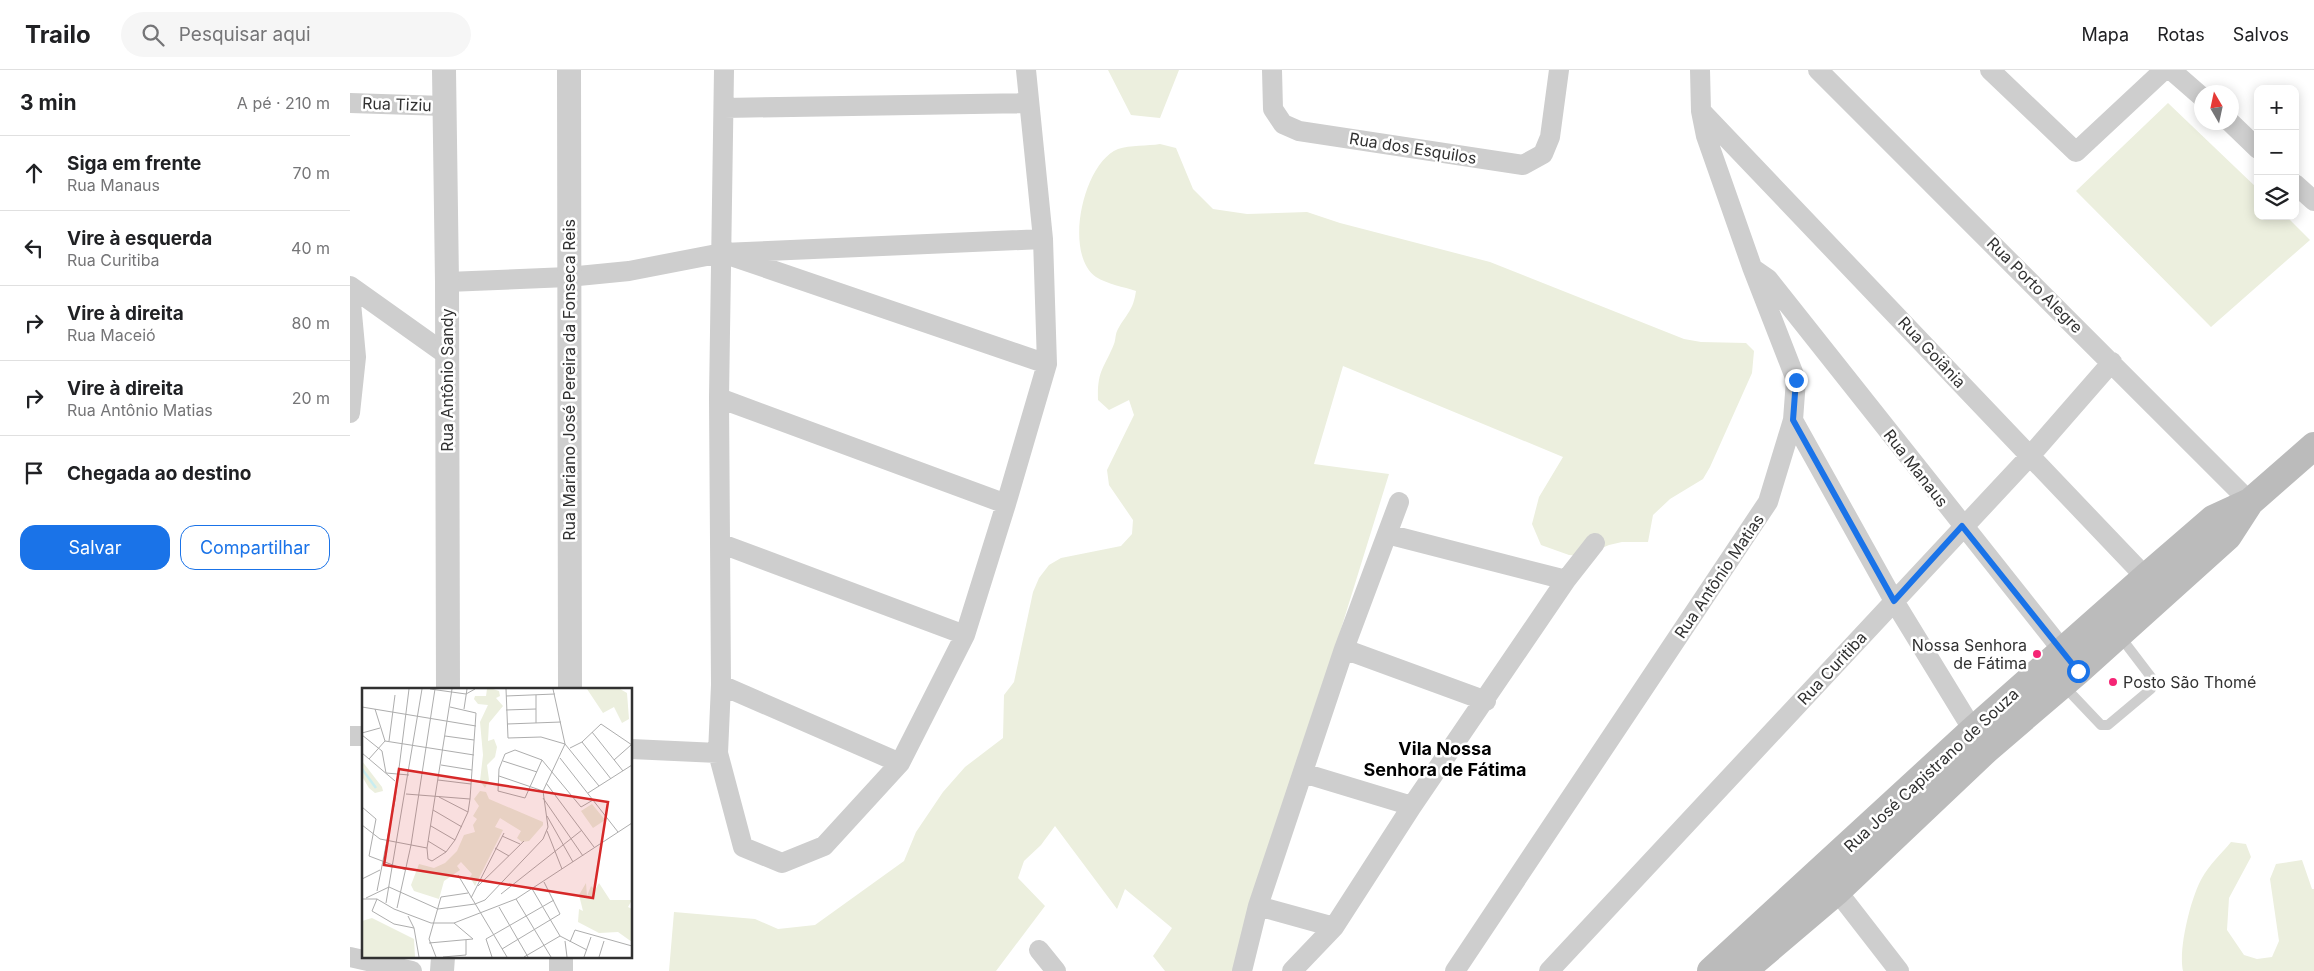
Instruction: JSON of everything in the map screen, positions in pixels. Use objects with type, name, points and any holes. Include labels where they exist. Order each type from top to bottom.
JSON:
[{"type":"main road","name":"Rua José Capistrano de Souza","points":[[2068,669],[2154,585],[2213,519],[2250,502],[2314,446]]},
{"type":"main road","name":"Rua José Capistrano de Souza","points":[[1731,968],[1923,795],[1980,740],[2068,669],[2118,634],[2154,585]]},
{"type":"main road","name":"Rua José Capistrano de Souza","points":[[1731,968],[1837,892],[1923,795]]},
{"type":"street","name":"Rua Antônio Sandy","points":[[444,70],[447,282],[448,688]]},
{"type":"street","name":"Rua Mariano José Pereira da Fonseca Reis","points":[[569,70],[570,688]]},
{"type":"street","points":[[724,70],[719,398],[722,544],[721,685],[718,753],[743,847],[782,863],[824,846],[900,763],[965,635],[1006,504],[1047,364],[1043,239],[1026,70]]},
{"type":"street","name":"Rua dos Esquilos","points":[[1272,70],[1272,109],[1283,124],[1299,130],[1523,164],[1542,154],[1550,137],[1559,70]]},
{"type":"street","name":"Rua Antônio Matias","points":[[1455,971],[1768,502],[1793,420],[1796,380],[1752,267],[1713,133],[1701,111],[1700,70]]},
{"type":"street","name":"Rua Porto Alegre","points":[[1818,70],[2250,502]]},
{"type":"street","points":[[1990,70],[2076,152],[2164,70]]},
{"type":"street","points":[[2172,70],[2194,90]]},
{"type":"street","name":"Rua Tiziu","points":[[350,103],[444,106]]},
{"type":"street","points":[[724,108],[1028,103]]},
{"type":"street","points":[[2238,130],[2254,145]]},
{"type":"street","name":"Rua Goiânia","points":[[1713,133],[2154,585]]},
{"type":"street","points":[[2299,188],[2314,201]]},
{"type":"street","points":[[447,282],[568,278],[629,271],[722,253],[1043,239]]},
{"type":"street","points":[[722,253],[1047,364]]},
{"type":"street","name":"Rua Manaus","points":[[1752,267],[1768,279],[1962,526],[2068,669]]},
{"type":"street","points":[[350,286],[447,355]]},
{"type":"street","points":[[350,292],[356,357],[350,413]]},
{"type":"street","name":"Rua Curitiba","points":[[1550,971],[1962,526],[2030,456],[2112,362]]},
{"type":"street","points":[[719,398],[1006,504]]},
{"type":"street","points":[[1793,420],[1894,601],[1980,740]]},
{"type":"street","points":[[1242,971],[1258,906],[1344,648],[1399,502]]},
{"type":"street","points":[[1387,534],[1566,580]]},
{"type":"street","points":[[1292,971],[1334,927],[1412,806],[1486,701],[1566,580],[1595,543]]},
{"type":"street","points":[[722,544],[965,635]]},
{"type":"street","points":[[1344,648],[1486,701]]},
{"type":"street","points":[[721,685],[900,763]]},
{"type":"street","points":[[632,749],[718,753]]},
{"type":"street","points":[[1303,773],[1412,806]]},
{"type":"street","points":[[1837,892],[1899,971]]},
{"type":"street","points":[[1258,906],[1334,927]]},
{"type":"street","points":[[1039,950],[1056,971]]},
{"type":"street","points":[[350,957],[412,971]]},
{"type":"street","points":[[442,958],[442,971]]},
{"type":"street","points":[[561,958],[561,971]]},
{"type":"lane","points":[[2068,669],[2101,725],[2108,725],[2151,689],[2151,676],[2118,634]]},
{"type":"green space","points":[[1108,70],[1179,70],[1160,118],[1131,115]]},
{"type":"green space","points":[[2168,103],[2194,130],[2196,130],[2254,185],[2254,220],[2290,220],[2310,240],[2211,327],[2076,191]]},
{"type":"green space","points":[[1160,144],[1176,148],[1193,189],[1213,209],[1247,214],[1307,212],[1340,223],[1490,262],[1684,339],[1701,342],[1746,343],[1754,351],[1752,373],[1703,479],[1670,499],[1653,515],[1648,542],[1622,542],[1609,545],[1583,556],[1569,555],[1541,545],[1532,524],[1539,497],[1563,457],[1343,366],[1314,464],[1389,474],[1235,971],[1165,971],[1153,956],[1172,928],[1125,889],[1117,909],[1055,826],[1041,845],[1024,861],[1018,878],[1045,906],[996,971],[669,971],[674,912],[755,919],[778,929],[815,925],[904,861],[916,832],[943,792],[965,767],[1003,738],[1004,695],[1014,682],[1033,592],[1039,578],[1049,565],[1061,558],[1121,546],[1132,534],[1133,520],[1109,485],[1107,470],[1134,415],[1129,400],[1109,410],[1098,400],[1098,390],[1102,370],[1114,344],[1117,331],[1131,308],[1136,291],[1096,277],[1086,265],[1081,249],[1079,230],[1081,210],[1087,190],[1095,172],[1106,158],[1118,149],[1128,147]]},
{"type":"green space","points":[[2231,842],[2246,844],[2251,857],[2229,898],[2227,930],[2244,955],[2257,959],[2272,957],[2279,941],[2270,879],[2276,864],[2302,860],[2312,889],[2314,889],[2314,971],[2183,971],[2182,950],[2186,923],[2194,897],[2205,873]]},
{"type":"place","name":"Nossa Senhora de Fátima","points":[[2037,654]]},
{"type":"place","name":"Posto São Thomé","points":[[2113,682]]},
{"type":"district","name":"Vila Nossa Senhora de Fátima","points":[[1445,760]]},
{"type":"route","points":[[1796,380],[1793,420],[1894,601],[1962,526],[2078,671]]}]
